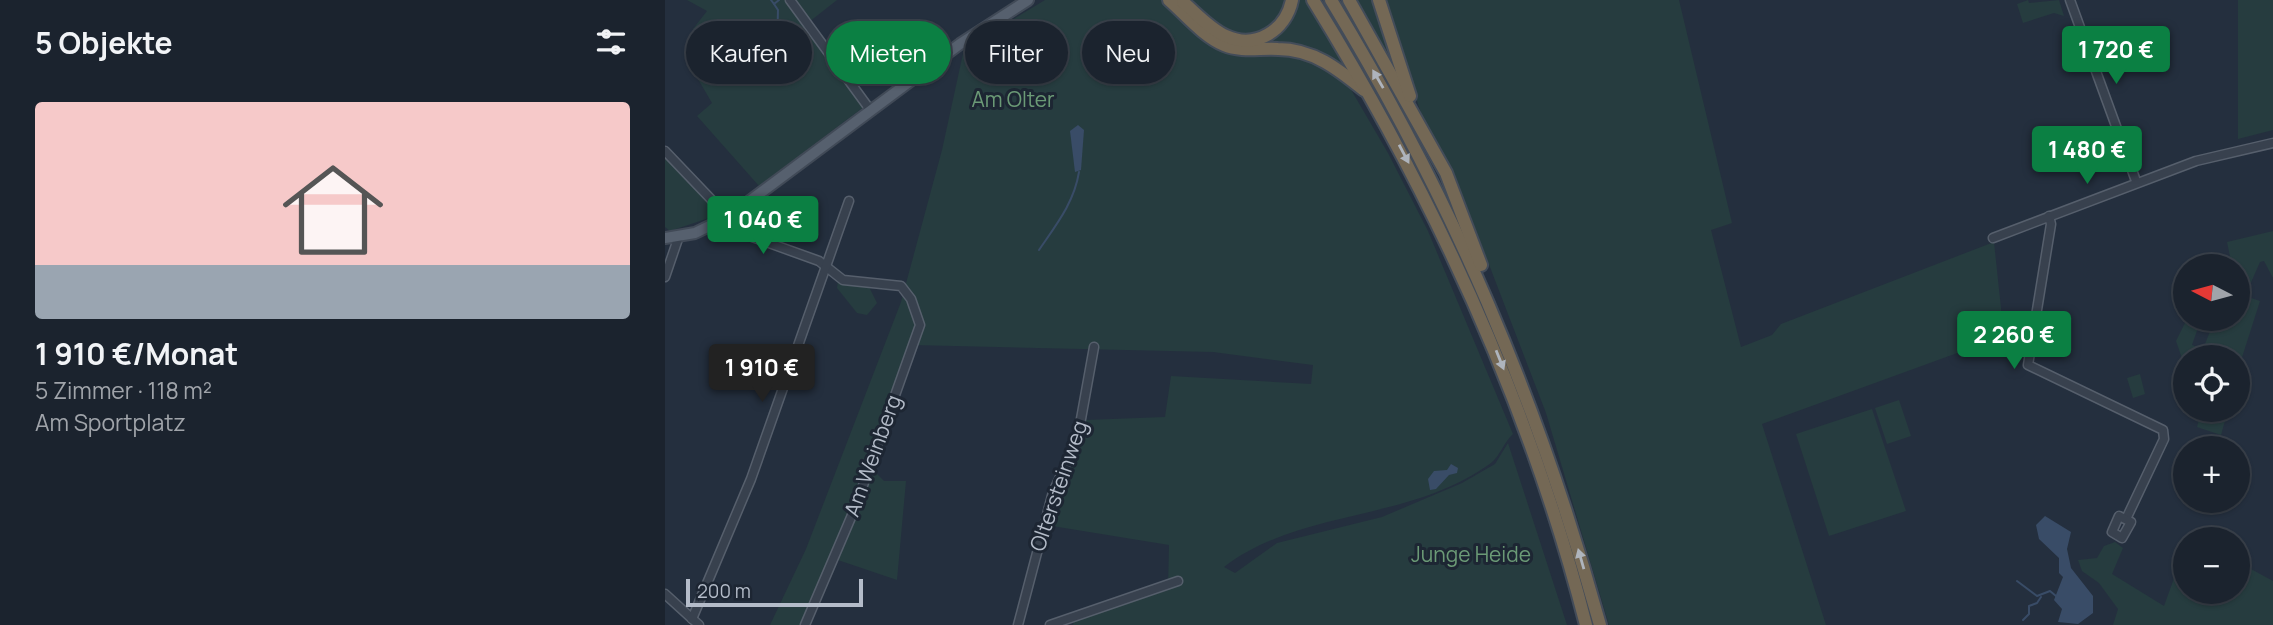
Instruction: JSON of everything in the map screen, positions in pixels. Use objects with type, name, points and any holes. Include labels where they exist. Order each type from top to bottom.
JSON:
[{"type":"highway","points":[[1169,0],[1203,31],[1224,45],[1244,50],[1296,50],[1312,54],[1339,70],[1370,95]]},
{"type":"highway","points":[[1181,0],[1219,32],[1245,40],[1268,35],[1282,25],[1293,0]]},
{"type":"highway","points":[[1313,0],[1370,95],[1434,212],[1495,349],[1544,484],[1586,625]]},
{"type":"highway","points":[[1331,0],[1414,145],[1486,293],[1547,449],[1599,625]]},
{"type":"highway","points":[[1349,0],[1419,123],[1465,216],[1484,275],[1486,293]]},
{"type":"highway","points":[[1378,0],[1419,123]]},
{"type":"main road","points":[[665,238],[679,236],[724,219],[983,27],[1028,0]]},
{"type":"street","points":[[790,0],[871,111]]},
{"type":"street","points":[[2070,0],[2136,181]]},
{"type":"street","points":[[1993,238],[2136,181],[2211,156],[2273,143]]},
{"type":"street","points":[[665,151],[730,229],[819,261],[826,266]]},
{"type":"street","points":[[665,594],[695,622],[751,479],[849,201]]},
{"type":"street","points":[[2049,216],[2051,224],[2028,365],[2163,430],[2164,439],[2127,517]]},
{"type":"street","points":[[665,277],[679,236]]},
{"type":"street","name":"Am Weinberg","points":[[805,625],[855,508],[921,325],[911,299],[901,286],[843,280],[826,266]]},
{"type":"street","name":"Oltersteinweg","points":[[1018,625],[1053,492],[1077,441],[1094,347]]},
{"type":"street","points":[[1050,625],[1178,581]]},
{"type":"green space","points":[[687,0],[786,0],[802,21],[699,21],[707,11]]},
{"type":"green space","points":[[792,0],[837,0],[810,21]]},
{"type":"green space","points":[[1045,0],[1165,0],[1201,34],[1299,54],[1346,81],[1388,153],[1428,231],[1513,434],[1491,463],[1460,482],[1426,496],[1287,534],[1254,548],[1224,567],[1235,573],[1277,543],[1382,517],[1462,483],[1495,464],[1508,443],[1567,625],[1073,625],[1074,621],[1168,590],[1169,545],[1046,525],[1086,420],[1165,417],[1171,376],[1311,384],[1313,365],[1213,352],[912,345],[867,464],[884,481],[906,481],[897,580],[832,558],[802,625],[770,625],[806,549],[901,302],[942,150],[964,49],[965,84],[1068,84],[1068,21],[1010,21]]},
{"type":"green space","points":[[1191,0],[1288,0],[1277,18],[1265,29],[1254,35],[1242,35],[1218,23]]},
{"type":"green space","points":[[1297,0],[1305,0],[1346,69],[1334,61],[1258,43]]},
{"type":"green space","points":[[1354,0],[1375,0],[1401,79]]},
{"type":"green space","points":[[1383,0],[1679,0],[1732,223],[1711,230],[1741,347],[1772,335],[1781,324],[1994,242],[2004,336],[1762,424],[1826,625],[1609,625],[1546,413],[1470,215],[1422,116]]},
{"type":"green space","points":[[2028,0],[2029,3],[2059,0],[2064,16],[2054,13],[2023,23],[2017,4]]},
{"type":"green space","points":[[2238,0],[2273,0],[2273,130],[2238,139]]},
{"type":"green space","points":[[812,35],[826,54],[826,84],[849,84],[865,106],[759,186],[697,116],[712,103],[701,84],[812,84]]},
{"type":"green space","points":[[665,156],[721,214],[670,231],[665,227]]},
{"type":"green space","points":[[2273,231],[2273,278],[2264,261],[2260,262],[2251,282],[2251,254],[2230,254],[2227,242]]},
{"type":"green space","points":[[838,281],[869,287],[877,303],[867,315],[857,313],[837,288]]},
{"type":"green space","points":[[2251,298],[2260,301],[2251,329]]},
{"type":"green space","points":[[2181,331],[2197,331],[2192,345],[2177,345],[2176,341]]},
{"type":"green space","points":[[2210,331],[2250,331],[2246,345],[2205,345]]},
{"type":"green space","points":[[2140,374],[2145,394],[2133,398],[2127,378]]},
{"type":"green space","points":[[1899,400],[1911,436],[1887,444],[1875,408]]},
{"type":"green space","points":[[1872,409],[1906,511],[1829,536],[1796,434]]},
{"type":"green space","points":[[2198,422],[2225,422],[2221,435],[2197,427]]},
{"type":"green space","points":[[2115,542],[2123,548],[2112,574],[2164,606],[2173,581],[2173,604],[2250,604],[2250,569],[2273,581],[2273,625],[2113,625],[2118,609],[2099,583],[2082,571],[2078,560],[2097,558],[2104,546]]},
{"type":"water","points":[[1078,125],[1084,130],[1081,170],[1075,172],[1070,131]]},
{"type":"water","points":[[1451,464],[1458,468],[1457,473],[1449,475],[1436,489],[1430,490],[1428,479],[1434,471],[1447,470]]},
{"type":"water","points":[[2045,516],[2071,532],[2067,549],[2071,568],[2093,596],[2093,613],[2078,624],[2058,622],[2062,609],[2054,600],[2063,577],[2059,573],[2059,558],[2039,539],[2036,525]]},
{"type":"waterway","points":[[771,0],[774,4],[779,0]]},
{"type":"waterway","points":[[774,4],[778,10],[778,21]]},
{"type":"waterway","points":[[1039,250],[1069,204],[1079,172]]},
{"type":"waterway","points":[[2017,581],[2037,596],[2050,591],[2056,596]]},
{"type":"waterway","points":[[2023,620],[2029,614],[2029,606],[2037,603],[2041,597]]},
{"type":"park label","name":"Am Olter","points":[[1013,100]]},
{"type":"park label","name":"Junge Heide","points":[[1471,555]]}]
